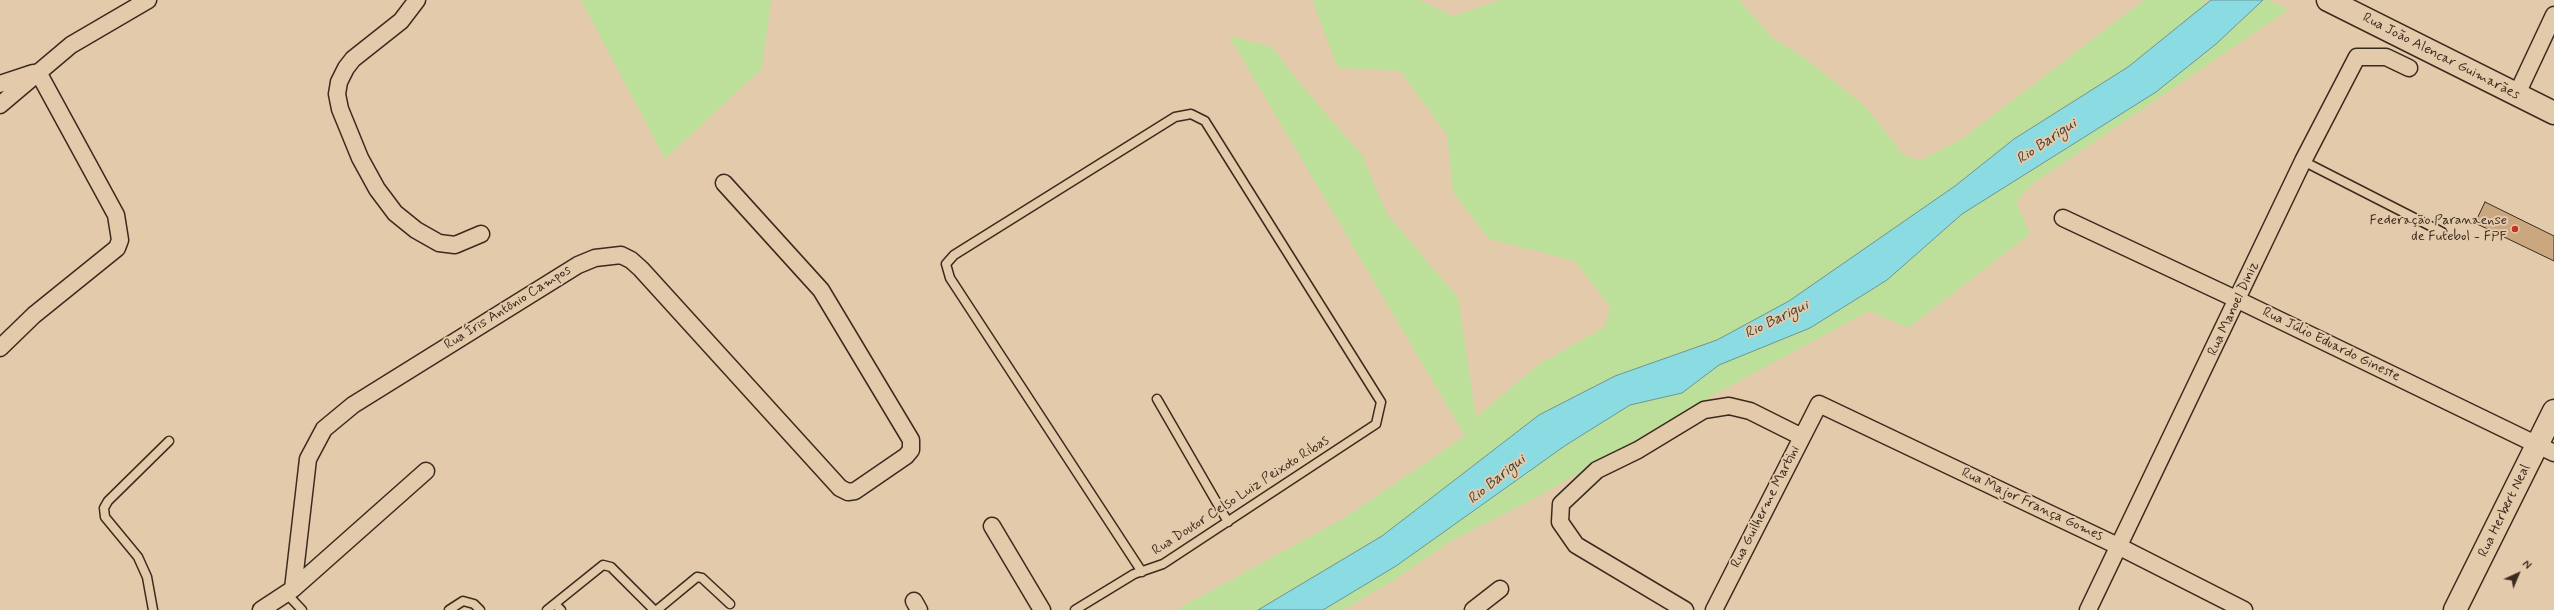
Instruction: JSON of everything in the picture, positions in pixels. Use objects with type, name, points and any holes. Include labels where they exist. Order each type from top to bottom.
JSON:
[{"type":"main road","name":"Rua João Alencar Guimarães","points":[[2328,0],[2457,63],[2516,96],[2554,113]]},
{"type":"main road","name":"Rua Herbert Neal","points":[[2455,610],[2546,449],[2554,411]]},
{"type":"street","points":[[0,105],[71,45],[148,0]]},
{"type":"street","points":[[417,0],[400,20],[353,59],[346,68],[339,82],[337,94],[340,109],[360,158],[377,189],[395,213],[416,230],[439,243],[456,245],[481,234]]},
{"type":"street","points":[[2516,96],[2554,15]]},
{"type":"street","name":"Rua Manoel Diniz","points":[[2088,610],[2120,547],[2303,161],[2357,57],[2386,57],[2409,68]]},
{"type":"street","points":[[0,84],[38,72]]},
{"type":"street","points":[[0,348],[34,315],[117,248],[120,240],[116,215],[38,72]]},
{"type":"street","name":"Rua Íris Antônio Campos","points":[[290,591],[308,459],[324,429],[353,404],[377,390],[398,386],[410,379],[438,352],[578,265],[609,255],[621,255],[631,260],[840,488],[848,492],[855,491],[906,456],[912,450],[911,440],[821,290],[724,183]]},
{"type":"street","name":"Rua Júlio Eduardo Gineste","points":[[2063,218],[2238,300],[2546,449]]},
{"type":"street","name":"Rua Major França Gomes","points":[[1819,404],[2120,547],[2244,610]]},
{"type":"street","name":"Rua Guilherme Martini","points":[[1714,610],[1819,404]]},
{"type":"street","points":[[1685,610],[1576,545],[1560,522],[1560,504],[1596,470],[1638,450],[1704,410],[1729,406],[1750,411],[1802,437]]},
{"type":"street","points":[[261,610],[290,591],[426,471]]},
{"type":"street","points":[[992,526],[1042,610]]},
{"type":"street","points":[[1473,610],[1500,589]]},
{"type":"lane","name":"Rua Doutor Celso Luiz Peixoto Ribas","points":[[1075,610],[1142,572],[1163,564],[1376,424],[1381,402],[1205,121],[1191,114],[1175,117],[954,255],[946,264],[950,278],[1142,572]]},
{"type":"lane","points":[[2303,161],[2442,232]]},
{"type":"lane","points":[[1157,399],[1228,522]]},
{"type":"lane","points":[[153,610],[147,577],[138,557],[105,517],[104,508],[108,501],[169,441]]},
{"type":"lane","points":[[547,610],[558,607],[603,565],[611,567],[654,610]]},
{"type":"lane","points":[[658,610],[697,577],[702,578],[730,604]]},
{"type":"lane","points":[[290,591],[302,610]]},
{"type":"lane","points":[[449,610],[463,601],[474,604],[480,610]]},
{"type":"green space","points":[[581,0],[771,0],[762,68],[665,159]]},
{"type":"green space","points":[[1315,0],[1420,0],[1453,16],[1500,0],[1739,0],[1773,38],[1803,57],[1864,105],[1903,154],[1919,161],[1962,139],[2144,0],[2206,0],[2206,5],[2128,67],[2014,139],[1955,186],[1789,301],[1717,340],[1615,376],[1539,415],[1382,536],[1258,610],[1176,610],[1344,518],[1465,436],[1229,36],[1272,47],[1297,80],[1362,155],[1387,214],[1458,298],[1476,417],[1538,365],[1605,327],[1610,307],[1575,261],[1489,239],[1453,192],[1447,135],[1400,71],[1338,68],[1313,2]]},
{"type":"green space","points":[[2263,0],[2269,0],[2288,10],[2032,184],[2016,202],[2030,234],[1908,328],[1869,311],[1706,399],[1539,496],[1451,541],[1394,580],[1343,610],[1323,610],[1396,566],[1566,445],[1630,405],[1682,393],[1719,365],[1810,328],[1887,280],[1962,214],[2156,92],[2216,44]]},
{"type":"water","name":"Rio Barigui","points":[[2211,0],[2263,0],[2216,44],[2156,92],[1962,214],[1887,280],[1810,328],[1719,365],[1682,393],[1630,405],[1566,445],[1396,566],[1323,610],[1258,610],[1382,536],[1539,415],[1615,376],[1717,340],[1789,301],[1955,186],[2014,139],[2128,67]]},
{"type":"building","name":"Federação Paranaense de Futebol - FPF","points":[[2485,202],[2554,236],[2554,261],[2475,223]]},
{"type":"place","name":"Federação Paranaense de Futebol - FPF","points":[[2515,229]]}]
